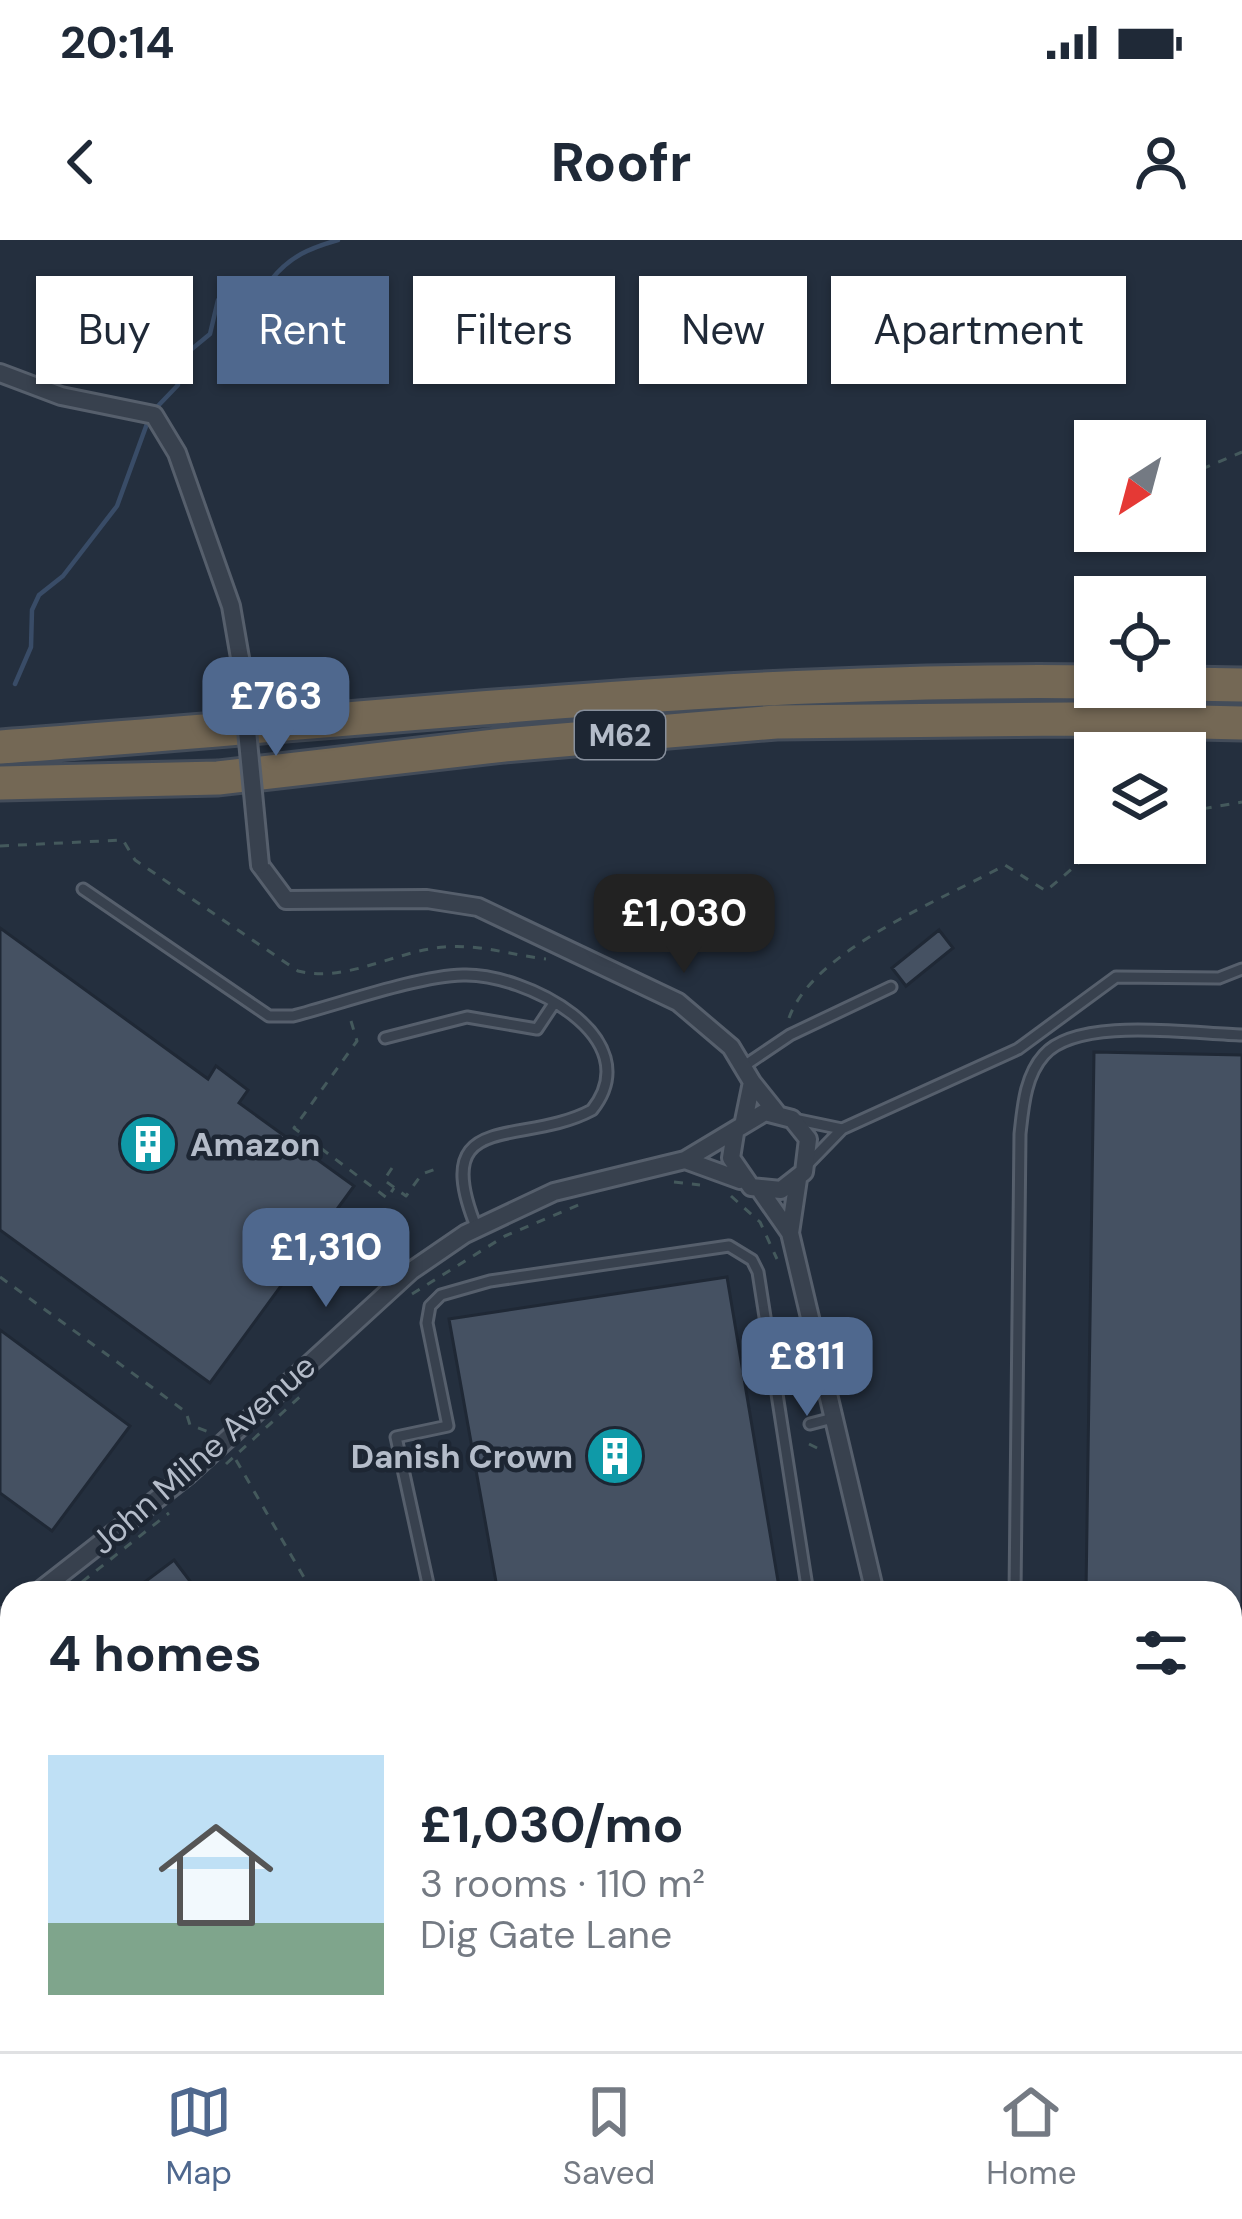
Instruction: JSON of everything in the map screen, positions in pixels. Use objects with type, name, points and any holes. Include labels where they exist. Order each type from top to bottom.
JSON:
[{"type":"highway","name":"M62","points":[[0,747],[598,696],[841,683],[1074,682]]},
{"type":"highway","points":[[1206,684],[1242,685]]},
{"type":"highway","name":"M62","points":[[0,800],[504,745],[776,722],[1071,718],[1242,723]]},
{"type":"highway","name":"M62","points":[[0,783],[218,778]]},
{"type":"street","points":[[0,373],[61,396],[154,416],[177,453],[231,606],[260,865],[286,900],[427,899],[478,907],[573,950],[695,1013],[808,1139],[790,1233],[872,1581]]},
{"type":"street","points":[[748,1074],[731,1159],[790,1233]]},
{"type":"street","points":[[740,1127],[784,1116]]},
{"type":"street","name":"John Milne Avenue","points":[[53,1581],[207,1458],[411,1271],[477,1228],[554,1192],[633,1168],[685,1160],[740,1127]]},
{"type":"street","name":"John Milne Avenue","points":[[685,1160],[752,1185]]},
{"type":"street","points":[[752,1185],[781,1190],[803,1172]]},
{"type":"lane","points":[[83,890],[269,1016],[293,1016],[468,974],[508,982],[593,1030],[603,1045],[602,1097],[579,1117],[473,1144],[460,1177],[477,1228]]},
{"type":"lane","points":[[803,1172],[842,1129],[1018,1049],[1116,977],[1219,978],[1242,969]]},
{"type":"lane","points":[[748,1074],[790,1035],[891,987]]},
{"type":"lane","points":[[385,1038],[467,1017],[537,1029],[553,1005]]},
{"type":"lane","points":[[1015,1581],[1020,1134],[1034,1071],[1044,1055],[1078,1034],[1242,1035]]},
{"type":"lane","points":[[784,1116],[842,1129]]},
{"type":"lane","points":[[427,1581],[396,1437],[448,1426],[427,1323],[430,1306],[441,1294],[490,1281],[729,1246],[752,1259],[758,1272],[806,1581]]},
{"type":"lane","points":[[811,1424],[833,1418]]},
{"type":"path","points":[[1206,467],[1242,452]]},
{"type":"path","points":[[1206,808],[1242,802]]},
{"type":"path","points":[[0,846],[123,840],[135,860],[298,971],[321,977],[442,947],[482,946],[556,960],[573,950]]},
{"type":"path","points":[[790,1035],[796,1000],[834,957],[1005,865],[1046,891],[1078,864]]},
{"type":"path","points":[[351,1021],[357,1041],[294,1128],[387,1198],[394,1189]]},
{"type":"path","points":[[392,1168],[384,1180],[406,1196],[422,1174],[441,1167]]},
{"type":"path","points":[[724,1192],[760,1222],[780,1268]]},
{"type":"path","points":[[0,1277],[185,1412],[190,1425],[216,1434]]},
{"type":"path","points":[[802,1406],[807,1384]]},
{"type":"path","points":[[809,1444],[825,1459]]},
{"type":"path","points":[[218,1472],[233,1455],[306,1581]]},
{"type":"path","points":[[83,1581],[168,1514]]},
{"type":"building","name":"Amazon","points":[[0,928],[208,1079],[216,1066],[248,1090],[239,1103],[354,1186],[210,1383],[0,1230]]},
{"type":"building","points":[[939,930],[953,948],[906,986],[892,968]]},
{"type":"building","points":[[1094,1052],[1242,1055],[1242,1581],[1086,1581]]},
{"type":"building","name":"Danish Crown","points":[[727,1277],[778,1581],[496,1581],[449,1319]]},
{"type":"building","points":[[0,1330],[130,1426],[52,1531],[0,1493]]},
{"type":"building","points":[[174,1560],[190,1581],[146,1581]]},
{"type":"waterway","points":[[156,408],[178,385],[170,367],[210,334],[218,300],[238,299],[253,280],[271,280],[301,254],[338,240]]},
{"type":"waterway","points":[[15,684],[31,647],[32,610],[39,595],[63,576],[117,506],[148,421]]},
{"type":"place","name":"Amazon","points":[[148,1144]]},
{"type":"place","name":"Danish Crown","points":[[615,1456]]}]
